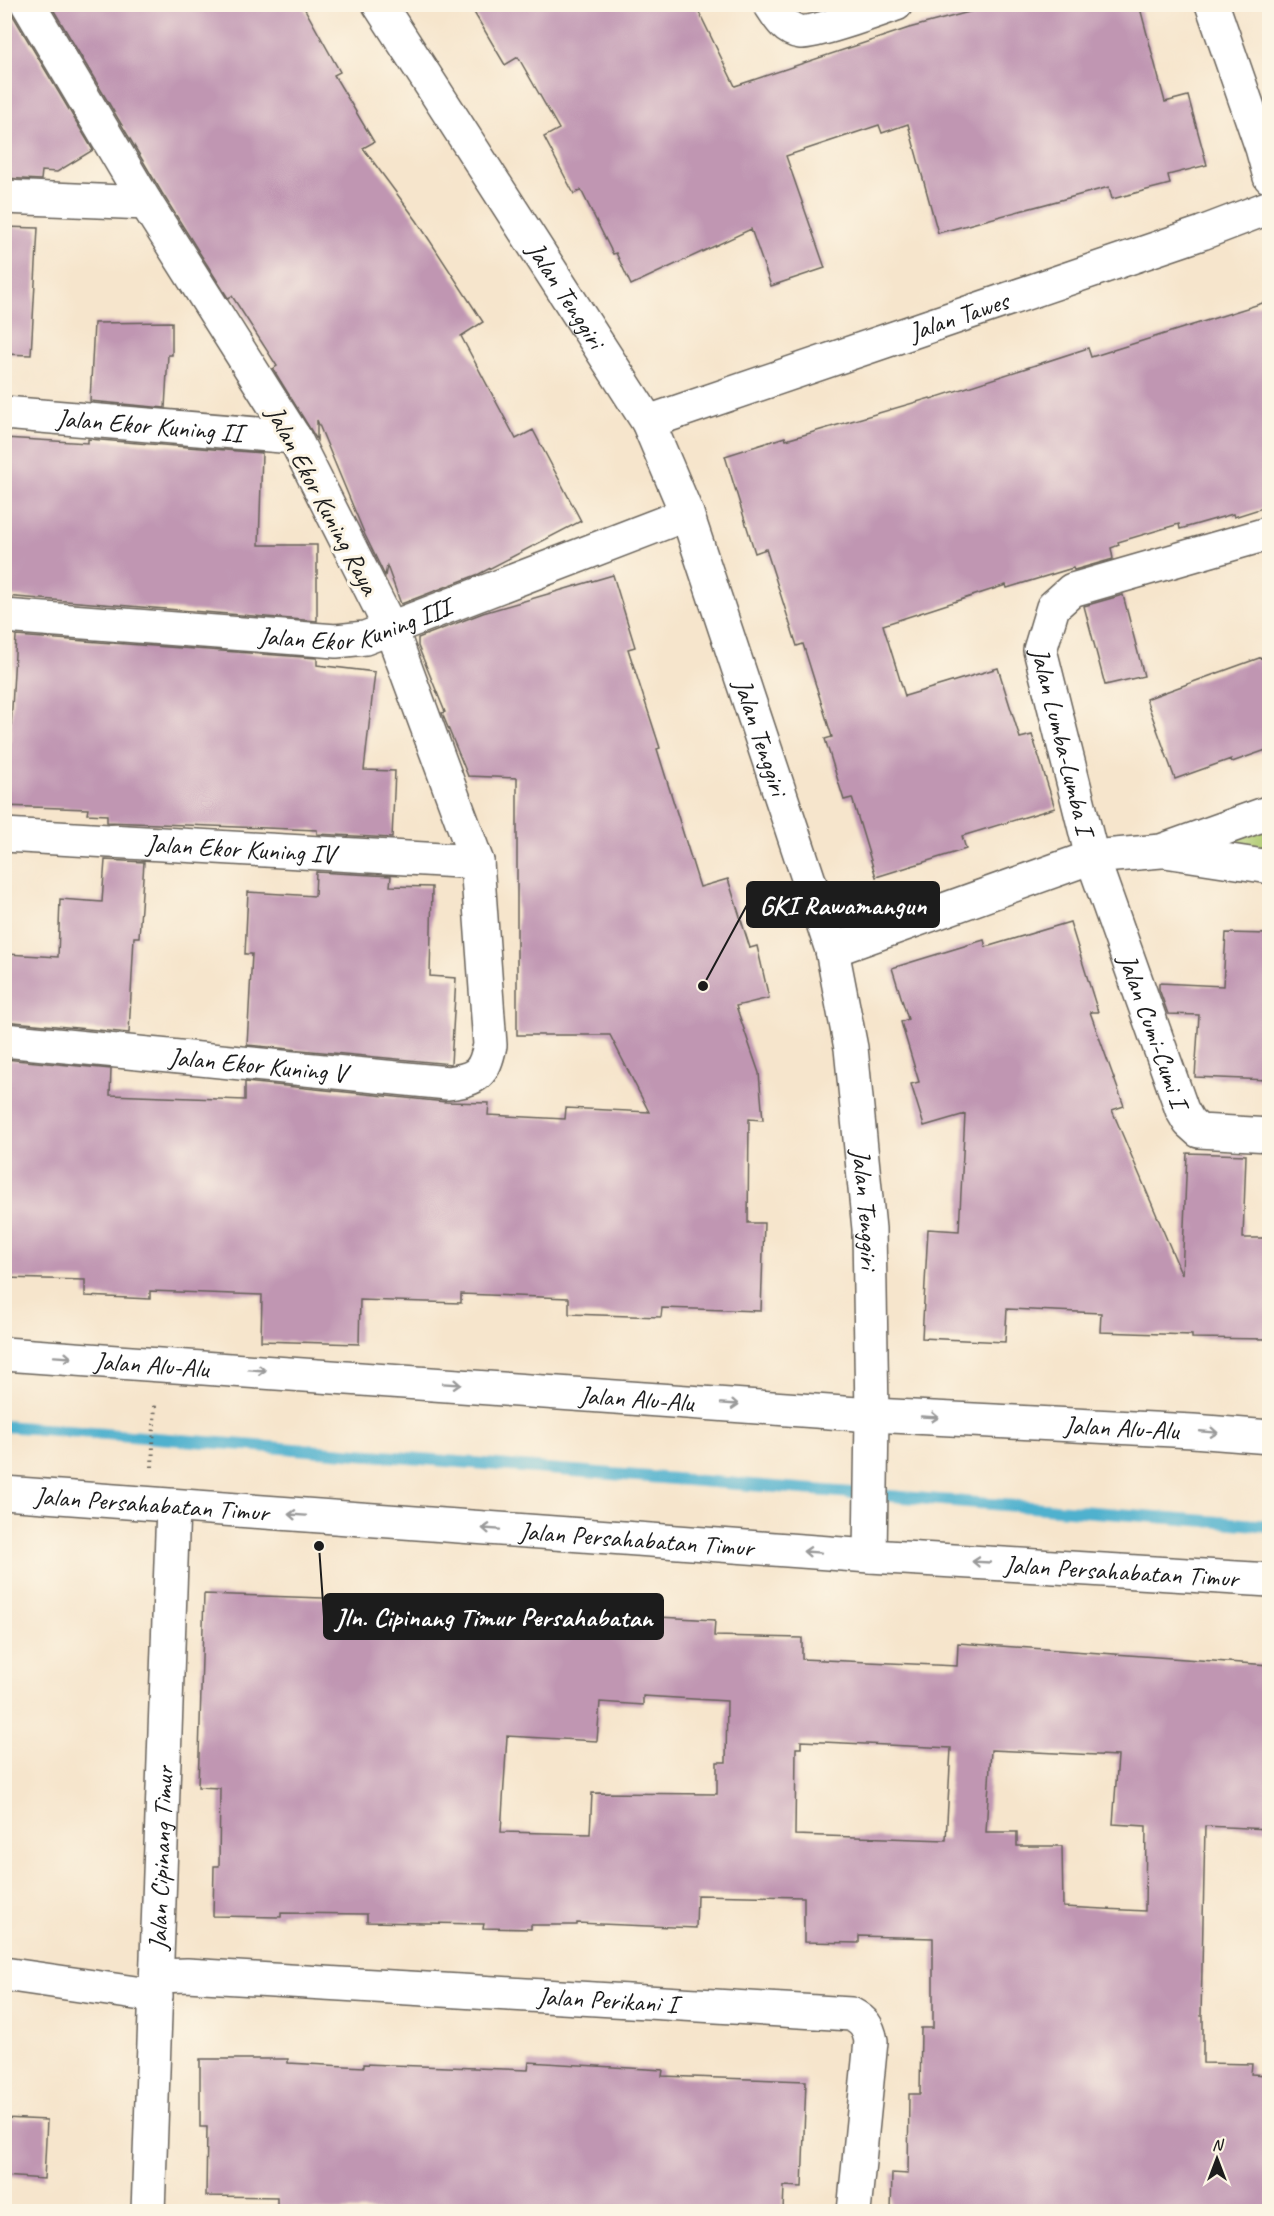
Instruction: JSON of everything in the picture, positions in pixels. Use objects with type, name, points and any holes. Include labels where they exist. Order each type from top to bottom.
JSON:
[{"type":"street","name":"Jalan Ekor Kuning Raya","points":[[28,4],[146,203],[294,436],[391,629],[477,862],[490,1045]]},
{"type":"street","name":"Jalan Tenggiri","points":[[379,4],[648,422],[687,514],[832,950],[851,1048],[868,1229],[872,1414],[870,1542]]},
{"type":"street","points":[[770,4],[784,25],[801,33],[896,4]]},
{"type":"street","points":[[1212,4],[1262,148],[1269,177]]},
{"type":"street","points":[[4,197],[146,203]]},
{"type":"street","name":"Jalan Tawes","points":[[648,422],[1202,233],[1269,207]]},
{"type":"street","name":"Jalan Ekor Kuning II","points":[[4,413],[294,436]]},
{"type":"street","name":"Jalan Ekor Kuning III","points":[[4,616],[336,641],[365,638],[687,514]]},
{"type":"street","name":"Jalan Lumba-Lumba I","points":[[1092,857],[1040,650],[1053,607],[1072,590],[1269,533]]},
{"type":"street","points":[[1161,851],[1269,812]]},
{"type":"street","name":"Jalan Ekor Kuning IV","points":[[4,835],[477,862]]},
{"type":"street","points":[[832,950],[1092,857],[1161,851],[1269,867]]},
{"type":"street","name":"Jalan Cumi-Cumi I","points":[[1092,857],[1182,1110],[1189,1122],[1199,1131],[1269,1135]]},
{"type":"street","name":"Jalan Ekor Kuning V","points":[[4,1040],[448,1083],[475,1076],[486,1064],[490,1045]]},
{"type":"street","name":"Jalan Alu-Alu","points":[[4,1354],[872,1414],[1269,1437]]},
{"type":"street","name":"Jalan Persahabatan Timur","points":[[4,1493],[173,1506],[870,1542],[1269,1580]]},
{"type":"street","name":"Jalan Cipinang Timur","points":[[148,2211],[173,1506]]},
{"type":"street","name":"Jalan Perikani I","points":[[4,1974],[157,1986],[187,1975],[851,2014],[862,2020],[868,2028],[871,2041],[854,2211]]},
{"type":"path","points":[[152,1469],[156,1392]]},
{"type":"green space","points":[[1269,821],[1269,848],[1206,843]]},
{"type":"building","points":[[4,4],[9,4],[12,14],[93,150],[57,172],[42,171],[41,180],[4,178]]},
{"type":"building","points":[[50,4],[302,4],[340,72],[334,75],[374,142],[363,148],[417,221],[483,322],[461,336],[516,439],[533,430],[581,521],[479,574],[401,604],[387,566],[385,576],[365,535],[317,420],[317,440],[273,369],[277,366],[232,296],[228,298],[162,193]]},
{"type":"building","points":[[469,4],[695,4],[735,86],[909,28],[999,4],[1139,4],[1165,102],[1188,96],[1207,165],[1168,175],[1170,184],[1112,199],[1109,187],[938,233],[908,124],[882,133],[879,125],[786,156],[825,268],[771,286],[751,229],[631,285],[581,190],[574,194],[544,137],[559,129],[518,57],[505,65]]},
{"type":"building","points":[[4,227],[38,228],[31,355],[4,354]]},
{"type":"building","points":[[1269,301],[1269,506],[1234,517],[1233,514],[1180,529],[1179,524],[1118,542],[1119,545],[1111,548],[1113,559],[1074,570],[1073,568],[1007,588],[1006,585],[883,625],[905,696],[998,668],[1020,738],[1032,735],[1055,808],[962,836],[966,849],[876,877],[852,798],[844,800],[825,739],[832,737],[803,644],[797,646],[766,549],[755,553],[725,456],[785,437],[786,440],[931,399],[1088,348],[1091,357]]},
{"type":"building","points":[[172,322],[172,355],[168,355],[165,408],[90,401],[94,323]]},
{"type":"building","points":[[4,438],[88,443],[88,439],[262,453],[259,545],[317,545],[317,621],[4,596]]},
{"type":"building","points":[[613,575],[635,647],[628,649],[660,748],[657,749],[700,887],[728,879],[750,948],[757,946],[769,998],[736,1006],[759,1073],[763,1120],[749,1119],[748,1223],[764,1223],[761,1311],[662,1308],[661,1317],[569,1314],[569,1298],[461,1294],[461,1303],[360,1300],[359,1344],[261,1341],[262,1295],[150,1291],[150,1299],[85,1296],[85,1280],[4,1278],[4,1059],[111,1069],[110,1095],[245,1100],[245,1082],[446,1102],[489,1103],[488,1115],[565,1119],[566,1108],[649,1112],[610,1035],[517,1035],[517,778],[468,776],[418,646],[418,638],[483,613]]},
{"type":"building","points":[[1123,595],[1144,676],[1105,685],[1084,606]]},
{"type":"building","points":[[16,636],[317,658],[317,665],[375,672],[364,770],[395,771],[392,838],[317,834],[317,830],[107,822],[107,815],[87,814],[88,809],[4,806],[4,744],[10,744]]},
{"type":"building","points":[[1262,657],[1269,678],[1269,749],[1232,762],[1231,759],[1175,779],[1146,699]]},
{"type":"building","points":[[105,860],[144,862],[139,937],[134,937],[129,1033],[4,1021],[7,954],[58,957],[60,899],[102,902]]},
{"type":"building","points":[[316,872],[391,876],[390,886],[432,887],[430,976],[456,978],[451,1064],[247,1045],[252,954],[245,954],[248,892],[315,896]]},
{"type":"building","points":[[1070,922],[1098,1012],[1090,1012],[1124,1106],[1112,1110],[1182,1275],[1187,1153],[1246,1155],[1243,1238],[1269,1238],[1269,1339],[1192,1338],[1192,1335],[1100,1332],[1101,1313],[1007,1309],[1005,1342],[922,1338],[928,1229],[959,1231],[965,1114],[924,1126],[911,1084],[919,1082],[901,1022],[908,1019],[892,968],[984,940],[986,947]]},
{"type":"building","points":[[1226,933],[1269,934],[1269,1080],[1195,1077],[1199,1015],[1168,1014],[1159,989],[1159,983],[1223,986]]},
{"type":"building","points":[[204,1594],[384,1600],[383,1609],[513,1617],[512,1625],[620,1631],[621,1615],[715,1620],[714,1636],[802,1638],[802,1659],[957,1666],[958,1643],[1269,1665],[1269,1829],[1205,1826],[1201,2016],[1203,2016],[1203,2063],[1252,2064],[1251,2074],[1269,2075],[1269,2211],[891,2211],[892,2173],[908,2174],[909,2094],[920,2094],[921,2028],[933,2028],[933,1938],[859,1936],[859,1943],[804,1942],[804,1897],[697,1895],[696,1928],[577,1923],[577,1925],[531,1925],[531,1929],[483,1928],[484,1924],[367,1922],[367,1914],[281,1913],[281,1917],[213,1916],[214,1866],[219,1866],[220,1788],[198,1787]],"holes":[[[643,1696],[727,1701],[726,1762],[717,1762],[717,1794],[592,1793],[590,1834],[501,1832],[507,1736],[597,1741],[600,1702],[643,1705]],[[801,1741],[951,1748],[946,1840],[795,1835],[796,1748],[801,1748]],[[991,1750],[1118,1756],[1113,1824],[1146,1826],[1145,1911],[1063,1907],[1062,1846],[1017,1846],[1017,1832],[986,1832]]]},
{"type":"building","points":[[200,2059],[288,2059],[288,2063],[364,2067],[364,2064],[528,2070],[529,2062],[663,2070],[662,2076],[806,2081],[802,2187],[784,2186],[783,2211],[277,2210],[277,2197],[206,2196],[207,2127],[200,2127]]},
{"type":"building","points":[[4,2118],[47,2120],[44,2179],[4,2176]]},
{"type":"waterway","points":[[4,1426],[1270,1526]]},
{"type":"place","name":"GKI Rawamangun","points":[[703,986]]},
{"type":"place","name":"Jln. Cipinang Timur Persahabatan","points":[[319,1546]]}]
